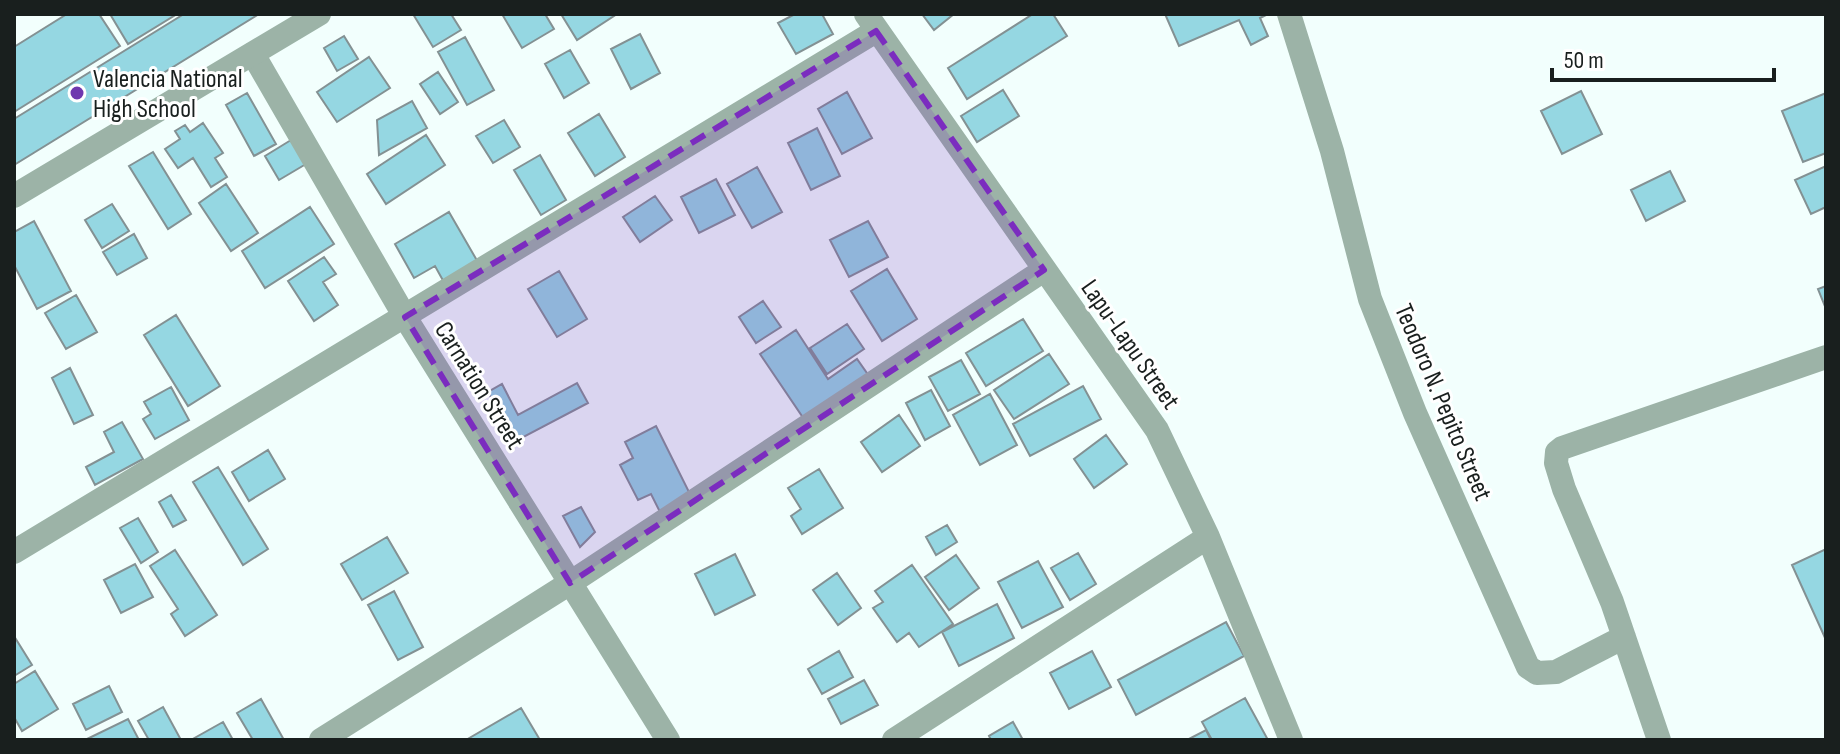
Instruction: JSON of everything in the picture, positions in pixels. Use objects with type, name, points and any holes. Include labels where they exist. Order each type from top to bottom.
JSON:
[{"type":"street","points":[[14,196],[319,14]]},
{"type":"street","name":"Teodoro N. Pepito Street","points":[[1289,14],[1332,151],[1370,299],[1397,369],[1528,667],[1537,673],[1556,672],[1624,637]]},
{"type":"street","points":[[14,552],[405,317],[871,22]]},
{"type":"street","name":"Lapu-Lapu Street","points":[[871,22],[1157,430],[1208,537],[1291,740]]},
{"type":"street","name":"Carnation Street","points":[[253,54],[405,317],[668,740]]},
{"type":"street","points":[[321,740],[570,583],[1044,270]]},
{"type":"street","points":[[1659,740],[1624,637],[1564,489],[1556,463],[1557,452],[1826,357]]},
{"type":"street","points":[[894,740],[1208,537]]},
{"type":"highlighted area","points":[[876,31],[1044,270],[570,583],[405,317]]},
{"type":"building","points":[[67,14],[99,14],[120,46],[14,112],[14,47]]},
{"type":"building","points":[[110,14],[177,14],[128,44]]},
{"type":"building","points":[[184,14],[259,14],[14,165],[14,119]]},
{"type":"building","points":[[413,14],[451,14],[461,30],[433,47]]},
{"type":"building","points":[[502,14],[545,14],[554,29],[522,48]]},
{"type":"building","points":[[561,14],[617,14],[577,40]]},
{"type":"building","points":[[795,14],[822,14],[833,34],[796,54],[778,23]]},
{"type":"building","points":[[922,14],[954,14],[934,30]]},
{"type":"building","points":[[1033,14],[1053,14],[1067,36],[967,99],[948,68]]},
{"type":"building","points":[[1165,14],[1268,14],[1260,18],[1268,36],[1251,45],[1239,20],[1179,46]]},
{"type":"building","points":[[640,34],[660,73],[631,89],[611,49]]},
{"type":"building","points":[[344,36],[358,59],[337,71],[324,48]]},
{"type":"building","points":[[465,37],[494,90],[467,105],[438,52]]},
{"type":"building","points":[[570,50],[589,83],[564,98],[545,64]]},
{"type":"building","points":[[369,57],[390,88],[337,122],[317,92]]},
{"type":"building","points":[[438,72],[458,102],[440,114],[420,84]]},
{"type":"building","points":[[1003,90],[1019,116],[977,142],[961,116]]},
{"type":"building","points":[[1581,91],[1602,134],[1562,154],[1541,111]]},
{"type":"building","points":[[847,92],[872,138],[842,154],[818,109]]},
{"type":"building","points":[[247,93],[276,144],[254,156],[226,105]]},
{"type":"building","points":[[1826,93],[1826,153],[1803,162],[1782,111]]},
{"type":"building","points":[[412,101],[427,128],[379,155],[377,120]]},
{"type":"building","points":[[599,114],[625,157],[595,176],[568,133]]},
{"type":"building","points":[[504,120],[520,147],[493,163],[476,136]]},
{"type":"building","points":[[203,123],[223,153],[215,158],[227,177],[211,187],[193,158],[178,168],[165,149],[180,139],[175,131],[185,125],[190,132]]},
{"type":"building","points":[[817,128],[840,176],[811,190],[788,143]]},
{"type":"building","points":[[426,135],[445,165],[386,204],[367,174]]},
{"type":"building","points":[[291,140],[306,164],[279,180],[265,156]]},
{"type":"building","points":[[153,152],[191,214],[168,229],[129,166]]},
{"type":"building","points":[[540,155],[566,200],[541,215],[514,170]]},
{"type":"building","points":[[1826,166],[1826,207],[1811,214],[1795,180]]},
{"type":"building","points":[[757,167],[782,212],[752,228],[727,184]]},
{"type":"building","points":[[1670,171],[1685,201],[1646,221],[1631,190]]},
{"type":"building","points":[[716,179],[735,215],[699,233],[681,197]]},
{"type":"building","points":[[226,184],[258,233],[231,251],[199,203]]},
{"type":"building","points":[[655,196],[672,220],[640,242],[623,217]]},
{"type":"building","points":[[112,204],[129,231],[102,248],[85,220]]},
{"type":"building","points":[[310,207],[334,244],[265,288],[242,251]]},
{"type":"building","points":[[449,212],[479,264],[445,284],[435,266],[414,278],[395,244]]},
{"type":"building","points":[[34,221],[71,291],[37,309],[14,265],[14,232]]},
{"type":"building","points":[[868,221],[888,257],[849,277],[830,240]]},
{"type":"building","points":[[134,234],[147,258],[117,275],[103,252]]},
{"type":"building","points":[[324,257],[336,274],[323,282],[338,305],[314,321],[288,281]]},
{"type":"building","points":[[887,269],[917,319],[882,341],[851,291]]},
{"type":"building","points":[[559,271],[587,319],[557,337],[528,289]]},
{"type":"building","points":[[1826,286],[1826,309],[1818,289]]},
{"type":"building","points":[[76,295],[97,332],[66,349],[45,313]]},
{"type":"building","points":[[763,301],[781,327],[756,343],[739,317]]},
{"type":"building","points":[[176,315],[220,386],[188,406],[144,335]]},
{"type":"building","points":[[1023,319],[1043,351],[986,386],[966,353]]},
{"type":"building","points":[[847,324],[864,349],[827,374],[810,348]]},
{"type":"building","points":[[796,330],[828,379],[857,359],[869,376],[804,419],[760,354]]},
{"type":"building","points":[[1049,354],[1069,384],[1014,419],[994,390]]},
{"type":"building","points":[[961,360],[980,394],[948,411],[929,377]]},
{"type":"building","points":[[70,368],[93,415],[74,424],[52,378]]},
{"type":"building","points":[[577,383],[588,403],[514,442],[488,392],[502,384],[518,415]]},
{"type":"building","points":[[1083,386],[1101,419],[1030,456],[1013,424]]},
{"type":"building","points":[[171,387],[189,420],[155,439],[143,419],[151,414],[144,402]]},
{"type":"building","points":[[931,390],[950,426],[925,440],[906,403]]},
{"type":"building","points":[[990,394],[1017,445],[980,465],[953,415]]},
{"type":"building","points":[[899,415],[920,446],[882,472],[861,442]]},
{"type":"building","points":[[122,422],[143,459],[95,485],[86,467],[114,452],[104,432]]},
{"type":"building","points":[[656,426],[691,496],[660,512],[651,494],[638,500],[620,465],[633,458],[625,442]]},
{"type":"building","points":[[1106,435],[1127,464],[1094,488],[1074,459]]},
{"type":"building","points":[[268,450],[285,479],[249,501],[232,472]]},
{"type":"building","points":[[218,467],[268,549],[243,565],[193,482]]},
{"type":"building","points":[[819,469],[843,508],[802,534],[791,516],[801,509],[788,488]]},
{"type":"building","points":[[171,495],[186,520],[173,527],[159,502]]},
{"type":"building","points":[[581,507],[595,532],[580,547],[563,516]]},
{"type":"building","points":[[138,518],[158,552],[141,563],[120,528]]},
{"type":"building","points":[[947,525],[957,542],[936,555],[926,537]]},
{"type":"building","points":[[387,537],[408,573],[362,600],[341,564]]},
{"type":"building","points":[[1826,549],[1826,640],[1792,565]]},
{"type":"building","points":[[175,550],[217,615],[185,636],[171,614],[178,609],[150,566]]},
{"type":"building","points":[[1078,553],[1096,584],[1070,600],[1051,568]]},
{"type":"building","points":[[735,554],[755,595],[715,615],[695,574]]},
{"type":"building","points":[[956,555],[979,588],[949,610],[925,577]]},
{"type":"building","points":[[1038,561],[1063,607],[1022,628],[998,582]]},
{"type":"building","points":[[135,564],[153,597],[121,613],[104,580]]},
{"type":"building","points":[[912,565],[953,624],[919,647],[909,633],[897,642],[873,608],[883,602],[875,591]]},
{"type":"building","points":[[837,573],[861,608],[838,625],[813,590]]},
{"type":"building","points":[[394,591],[423,647],[398,660],[368,605]]},
{"type":"building","points":[[997,604],[1014,638],[959,666],[942,632]]},
{"type":"building","points":[[1226,622],[1244,656],[1136,715],[1118,680]]},
{"type":"building","points":[[14,636],[32,665],[14,676]]},
{"type":"building","points":[[839,651],[853,677],[822,694],[808,669]]},
{"type":"building","points":[[1092,651],[1111,687],[1069,709],[1050,673]]},
{"type":"building","points":[[35,671],[58,709],[22,731],[14,717],[14,684]]},
{"type":"building","points":[[864,680],[878,705],[841,724],[828,699]]},
{"type":"building","points":[[109,686],[122,712],[86,730],[73,704]]},
{"type":"building","points":[[1245,698],[1268,740],[1212,740],[1202,722]]},
{"type":"building","points":[[261,699],[284,740],[253,740],[237,713]]},
{"type":"building","points":[[163,707],[181,740],[149,740],[138,721]]},
{"type":"building","points":[[521,708],[540,740],[466,740]]},
{"type":"building","points":[[128,719],[139,740],[85,740]]},
{"type":"building","points":[[223,722],[233,740],[191,740]]},
{"type":"building","points":[[1013,722],[1023,740],[991,740],[989,736]]},
{"type":"building","points":[[1206,730],[1211,740],[1187,740]]},
{"type":"place","name":"Valencia National High School","points":[[77,93]]}]
